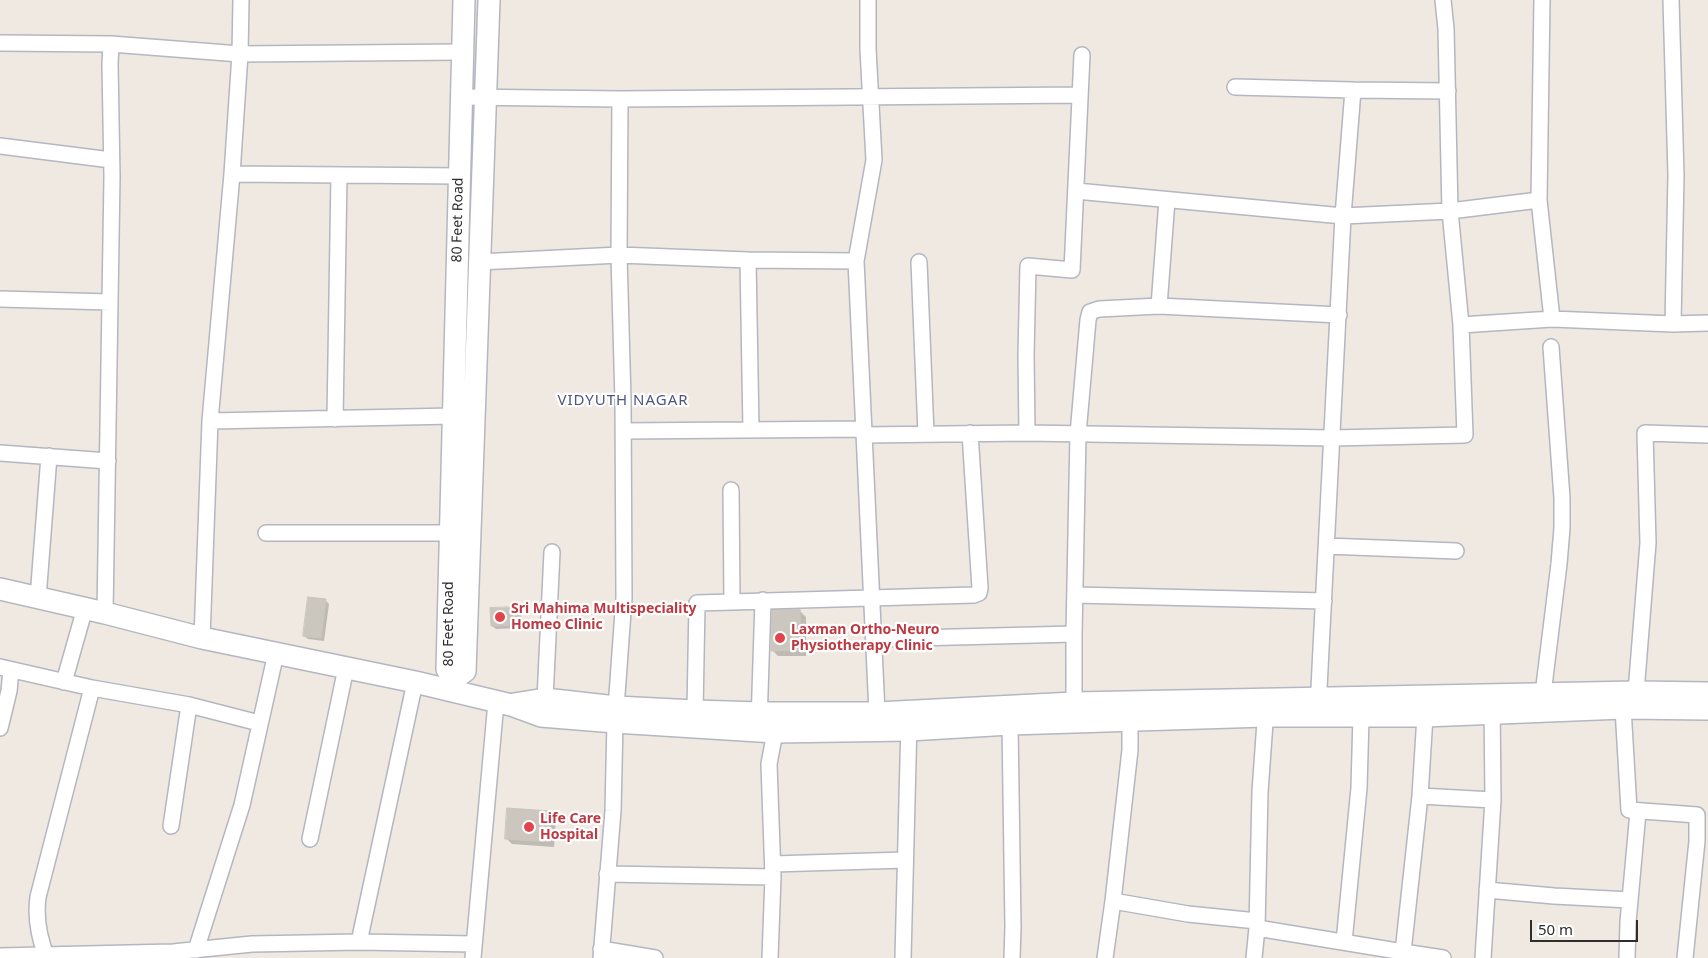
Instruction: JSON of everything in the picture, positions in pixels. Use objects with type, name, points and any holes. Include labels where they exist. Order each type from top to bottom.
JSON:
[{"type":"street","points":[[202,638],[210,421],[232,174],[240,54],[241,0]]},
{"type":"street","name":"80 Feet Road","points":[[453,686],[447,669],[462,97],[461,52],[464,0]]},
{"type":"street","name":"80 Feet Road","points":[[453,686],[465,671],[489,0]]},
{"type":"street","points":[[868,0],[868,49],[874,160],[856,261],[877,712]]},
{"type":"street","points":[[623,432],[751,430],[926,434],[1027,433],[1333,438],[1465,435],[1461,325],[1450,210],[1446,29],[1443,0]]},
{"type":"street","points":[[1542,0],[1539,200],[1552,319]]},
{"type":"street","points":[[1671,0],[1676,175],[1673,324]]},
{"type":"street","points":[[0,43],[112,44],[240,54],[461,52]]},
{"type":"street","points":[[64,682],[95,610],[108,461],[112,44]]},
{"type":"street","points":[[1027,433],[1028,266],[1072,270],[1082,55]]},
{"type":"street","points":[[1235,87],[1448,91]]},
{"type":"street","points":[[1318,707],[1343,216],[1353,90]]},
{"type":"street","points":[[462,97],[620,99],[1080,95]]},
{"type":"street","points":[[620,99],[619,255],[624,598],[616,715],[613,811],[601,954],[655,958]]},
{"type":"street","points":[[0,146],[111,160]]},
{"type":"street","points":[[232,174],[459,176]]},
{"type":"street","points":[[335,419],[339,175]]},
{"type":"street","points":[[1076,191],[1343,216],[1450,210],[1539,200]]},
{"type":"street","points":[[1159,306],[1167,200]]},
{"type":"street","points":[[479,262],[619,255],[748,260],[856,261]]},
{"type":"street","points":[[748,260],[751,430]]},
{"type":"street","points":[[920,262],[926,434]]},
{"type":"street","points":[[0,299],[110,302]]},
{"type":"street","points":[[1074,713],[1078,434],[1090,312],[1099,309],[1159,306],[1338,316]]},
{"type":"street","points":[[1461,325],[1552,319],[1673,324],[1708,323]]},
{"type":"street","points":[[1543,694],[1562,528],[1562,498],[1551,347]]},
{"type":"street","points":[[210,421],[453,416]]},
{"type":"street","points":[[1685,958],[1698,841],[1698,816],[1629,810],[1629,700],[1648,543],[1645,433],[1708,435]]},
{"type":"street","points":[[695,710],[696,604],[700,602],[974,595],[979,593],[970,434]]},
{"type":"street","points":[[0,453],[108,461]]},
{"type":"street","points":[[38,598],[49,456]]},
{"type":"street","points":[[731,490],[732,601]]},
{"type":"street","points":[[266,533],[450,534]]},
{"type":"street","points":[[1327,546],[1456,551]]},
{"type":"street","points":[[545,699],[552,552]]},
{"type":"street","points":[[0,589],[95,610],[202,638],[415,682],[453,686],[541,716],[616,715],[695,710],[765,726],[877,712],[909,720],[1010,724],[1074,713],[1130,720],[1266,708]]},
{"type":"street","points":[[1075,595],[1324,601]]},
{"type":"street","points":[[762,600],[765,726],[769,764],[773,871],[770,958]]},
{"type":"street","points":[[874,639],[1074,634]]},
{"type":"street","points":[[196,950],[242,805],[276,653]]},
{"type":"street","points":[[0,728],[9,691],[5,668],[92,688],[189,705],[259,723]]},
{"type":"street","points":[[310,839],[346,668]]},
{"type":"street","points":[[359,942],[415,682]]},
{"type":"street","points":[[46,956],[37,924],[38,897],[92,688]]},
{"type":"street","points":[[504,703],[545,699],[616,715],[765,726],[1074,713],[1629,700],[1708,693]]},
{"type":"street","points":[[1318,707],[1361,717],[1425,716],[1543,694],[1629,700],[1708,709]]},
{"type":"street","points":[[0,956],[173,952],[252,944],[359,942],[474,951],[504,703]]},
{"type":"street","points":[[1483,958],[1493,800],[1492,704]]},
{"type":"street","points":[[171,826],[189,705]]},
{"type":"street","points":[[1254,958],[1257,924],[1260,792],[1266,708]]},
{"type":"street","points":[[1403,955],[1420,796],[1425,716]]},
{"type":"street","points":[[1344,942],[1359,788],[1361,717]]},
{"type":"street","points":[[903,958],[909,720]]},
{"type":"street","points":[[1105,958],[1130,750],[1130,720]]},
{"type":"street","points":[[1010,724],[1014,927],[1012,958]]},
{"type":"street","points":[[1420,796],[1493,800]]},
{"type":"street","points":[[1626,958],[1638,812]]},
{"type":"street","points":[[607,874],[773,871],[905,860]]},
{"type":"street","points":[[1487,890],[1630,900]]},
{"type":"street","points":[[1113,901],[1257,924],[1403,955],[1443,958]]},
{"type":"building","points":[[308,597],[326,599],[321,638],[303,636]]},
{"type":"building","points":[[518,607],[518,625],[491,626],[490,608]]},
{"type":"building","points":[[800,609],[801,650],[771,651],[772,610]]},
{"type":"building","points":[[507,808],[550,811],[548,842],[505,839]]},
{"type":"place","name":"Sri Mahima Multispeciality Homeo Clinic","points":[[500,617]]},
{"type":"place","name":"Laxman Ortho-Neuro Physiotherapy Clinic","points":[[780,638]]},
{"type":"place","name":"Life Care Hospital","points":[[529,827]]},
{"type":"district","name":"VIDYUTH NAGAR","points":[[623,401]]}]
